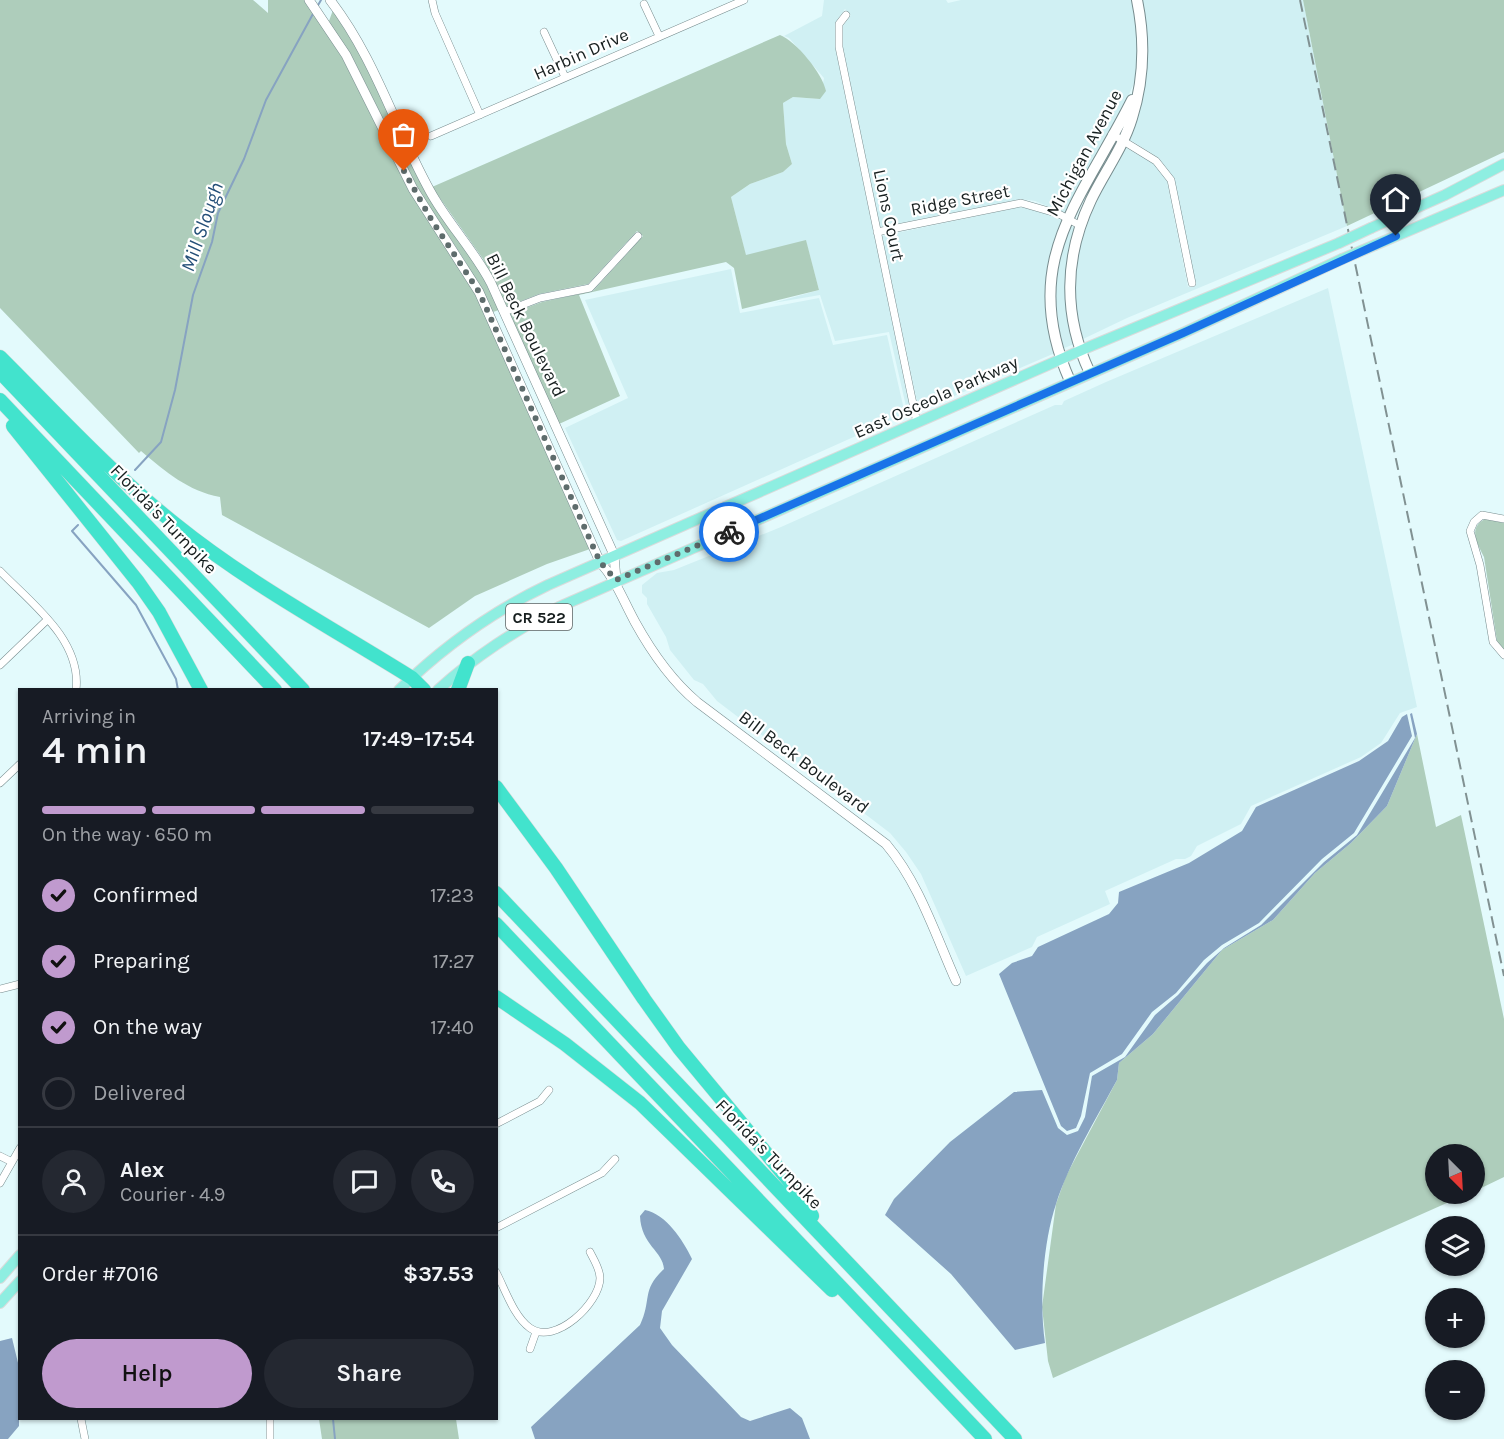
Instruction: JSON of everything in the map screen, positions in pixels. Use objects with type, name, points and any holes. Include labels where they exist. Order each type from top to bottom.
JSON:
[{"type":"highway","points":[[0,357],[108,465],[176,525],[253,582],[412,678],[422,688]]},
{"type":"highway","name":"Florida's Turnpike","points":[[0,372],[301,688]]},
{"type":"highway","name":"Florida's Turnpike","points":[[0,400],[273,688]]},
{"type":"highway","points":[[0,410],[138,582],[159,612],[200,688]]},
{"type":"highway","points":[[459,688],[468,663]]},
{"type":"highway","points":[[498,791],[556,868],[679,1048],[795,1188],[825,1238]]},
{"type":"highway","name":"Florida's Turnpike","points":[[498,895],[1015,1439]]},
{"type":"highway","points":[[498,926],[985,1439]]},
{"type":"highway","points":[[498,998],[566,1044],[640,1103],[962,1414]]},
{"type":"main road","name":"Michigan Avenue","points":[[1090,373],[1080,351],[1070,292],[1074,242],[1090,202],[1124,141],[1132,119],[1140,80],[1143,38],[1137,0]]},
{"type":"main road","name":"Michigan Avenue","points":[[1070,381],[1061,360],[1050,286],[1052,261],[1066,219],[1124,116],[1140,80]]},
{"type":"main road","name":"East Osceola Parkway","points":[[401,688],[453,641],[498,610],[614,555],[1080,351],[1339,243],[1445,195],[1504,164]]},
{"type":"main road","name":"CR 522","points":[[440,688],[468,663],[507,636],[559,607],[616,580],[1090,373],[1342,259],[1504,190]]},
{"type":"main road","points":[[0,1278],[18,1257]]},
{"type":"main road","points":[[0,1303],[18,1283]]},
{"type":"street","name":"Bill Beck Boulevard","points":[[309,0],[346,55],[413,189],[462,263],[492,318],[600,562],[616,580],[649,644],[687,693],[886,844],[912,882],[956,981]]},
{"type":"street","name":"Bill Beck Boulevard","points":[[330,0],[362,46],[431,192],[479,261],[614,555],[616,580]]},
{"type":"street","points":[[432,0],[435,13],[480,115]]},
{"type":"street","name":"Harbin Drive","points":[[432,136],[744,0]]},
{"type":"street","points":[[644,4],[659,36]]},
{"type":"street","name":"Lions Court","points":[[846,15],[839,24],[839,47],[917,423]]},
{"type":"street","points":[[544,32],[565,77]]},
{"type":"street","points":[[1112,134],[1156,161],[1171,180],[1192,283]]},
{"type":"street","name":"Ridge Street","points":[[878,232],[1021,203],[1034,205],[1081,226]]},
{"type":"street","points":[[492,318],[540,298],[590,288],[638,236]]},
{"type":"street","points":[[1504,519],[1484,515],[1474,522],[1470,531],[1478,556],[1493,642],[1504,655]]},
{"type":"street","points":[[0,570],[64,640],[75,661],[76,688]]},
{"type":"street","points":[[0,665],[47,620]]},
{"type":"street","points":[[0,783],[18,766]]},
{"type":"street","points":[[0,989],[18,984]]},
{"type":"street","points":[[498,1123],[540,1101],[549,1090]]},
{"type":"street","points":[[0,1183],[18,1152]]},
{"type":"street","points":[[0,1156],[12,1162]]},
{"type":"street","points":[[498,1227],[602,1173],[615,1159]]},
{"type":"street","points":[[498,1276],[519,1317],[536,1332],[551,1333],[564,1328],[595,1294],[600,1276],[590,1252]]},
{"type":"street","points":[[530,1349],[536,1332]]},
{"type":"street","points":[[81,1420],[85,1439]]},
{"type":"street","points":[[270,1420],[270,1439]]},
{"type":"shaded area","points":[[824,0],[946,0],[948,3],[961,0],[1134,0],[1140,38],[1136,79],[1120,114],[1064,213],[1035,201],[1020,199],[880,227],[843,47],[843,26],[851,15],[845,9],[836,21],[835,47],[911,414],[908,415],[889,332],[835,341],[820,295],[773,303],[819,290],[806,241],[746,256],[731,197],[750,184],[783,172],[792,164],[786,144],[783,103],[793,97],[820,99],[824,78],[789,38],[784,36],[822,16]]},
{"type":"shaded area","points":[[1141,0],[1303,0],[1347,226],[1127,318],[1081,340],[1077,323],[1074,265],[1094,204],[1125,147],[1154,164],[1167,181],[1188,287],[1196,286],[1174,178],[1159,158],[1129,139],[1147,56],[1147,38]]},
{"type":"shaded area","points":[[1016,208],[1030,208],[1061,220],[1049,259],[1047,285],[1055,353],[919,411],[882,236]]},
{"type":"shaded area","points":[[1068,224],[1075,228],[1066,263],[1066,291],[1074,344],[1062,349],[1054,286],[1056,262]]},
{"type":"shaded area","points":[[731,269],[740,313],[819,298],[833,345],[887,335],[905,414],[621,541],[617,540],[565,428],[628,398],[585,300]]},
{"type":"shaded area","points":[[1328,288],[1417,707],[1400,713],[1381,743],[1361,757],[1251,806],[1241,824],[1197,846],[1191,856],[1176,859],[1105,891],[1110,904],[1037,937],[1032,947],[966,976],[921,874],[906,852],[890,833],[717,701],[703,684],[694,680],[670,650],[666,637],[647,604],[647,598],[642,593],[642,585],[657,573],[674,570],[781,527],[1055,405],[1062,405],[1064,401],[1106,382]]},
{"type":"green space","points":[[0,0],[253,0],[268,13],[268,0],[304,0],[342,57],[410,191],[476,294],[590,549],[547,564],[475,596],[429,628],[222,515],[220,497],[188,485],[141,451],[139,453],[0,308]]},
{"type":"green space","points":[[1303,0],[1504,0],[1504,152],[1347,226]]},
{"type":"green space","points":[[333,10],[359,48],[408,156],[476,263],[499,310],[493,312],[465,261],[417,187],[329,21]]},
{"type":"green space","points":[[780,35],[794,44],[808,59],[820,76],[826,91],[820,99],[793,97],[783,103],[786,144],[792,164],[783,172],[750,184],[731,197],[746,255],[806,240],[819,290],[742,309],[734,268],[726,262],[579,295],[620,396],[559,424],[509,314],[542,302],[593,291],[643,236],[637,231],[588,284],[539,294],[506,307],[483,259],[432,187]]},
{"type":"green space","points":[[1485,519],[1504,523],[1504,651],[1497,641],[1484,557],[1475,532],[1476,527]]},
{"type":"green space","points":[[1417,734],[1436,827],[1461,815],[1504,1019],[1504,1177],[1485,1186],[1485,1144],[1425,1144],[1425,1204],[1444,1204],[1053,1378],[1048,1361],[1042,1307],[1056,1204],[1066,1176],[1117,1080],[1119,1063],[1153,1034],[1222,950],[1273,920],[1315,873],[1351,843],[1387,806]]},
{"type":"green space","points":[[319,1420],[456,1420],[459,1439],[322,1439]]},
{"type":"water","points":[[1412,713],[1417,734],[1387,806],[1351,843],[1315,873],[1273,920],[1222,950],[1153,1034],[1119,1063],[1117,1080],[1068,1173],[1052,1219],[1043,1273],[1042,1309],[1045,1343],[1015,1350],[951,1274],[885,1215],[894,1199],[950,1142],[1014,1092],[1042,1090],[1058,1128],[1067,1135],[1078,1131],[1085,1117],[1092,1076],[1125,1057],[1155,1015],[1178,995],[1207,963],[1224,948],[1261,925],[1324,862],[1357,835],[1415,738],[1410,714]]},
{"type":"water","points":[[1407,714],[1412,736],[1354,833],[1322,859],[1259,923],[1222,945],[1204,960],[1176,993],[1152,1012],[1122,1054],[1090,1073],[1081,1116],[1076,1128],[1067,1131],[1061,1126],[999,974],[1012,963],[1032,956],[1038,947],[1109,914],[1118,903],[1119,892],[1189,863],[1242,831],[1256,807],[1359,761],[1388,741],[1402,717]]},
{"type":"water","points":[[645,1210],[653,1212],[667,1222],[679,1236],[692,1259],[662,1311],[660,1328],[672,1345],[741,1417],[750,1421],[790,1408],[802,1418],[810,1439],[535,1439],[531,1427],[640,1325],[646,1309],[649,1289],[664,1269],[660,1257],[648,1241],[641,1226],[640,1216]]},
{"type":"water","points":[[12,1338],[18,1363],[19,1426],[8,1439],[0,1439],[0,1341]]},
{"type":"waterway","name":"Mill Slough","points":[[317,7],[321,0]]},
{"type":"waterway","name":"Mill Slough","points":[[135,470],[161,442],[175,390],[193,295],[212,242],[218,213],[244,159],[266,100],[314,12]]},
{"type":"waterway","name":"Mill Slough","points":[[78,525],[72,531],[136,605],[176,679],[178,688]]},
{"type":"waterway","name":"Mill Slough","points":[[333,1420],[335,1439]]},
{"type":"railway","points":[[1300,0],[1504,976]]},
{"type":"way so far","points":[[404,171],[431,219],[479,292],[600,562],[616,580],[729,532]]},
{"type":"route","points":[[729,532],[1183,333],[1396,236]]}]
